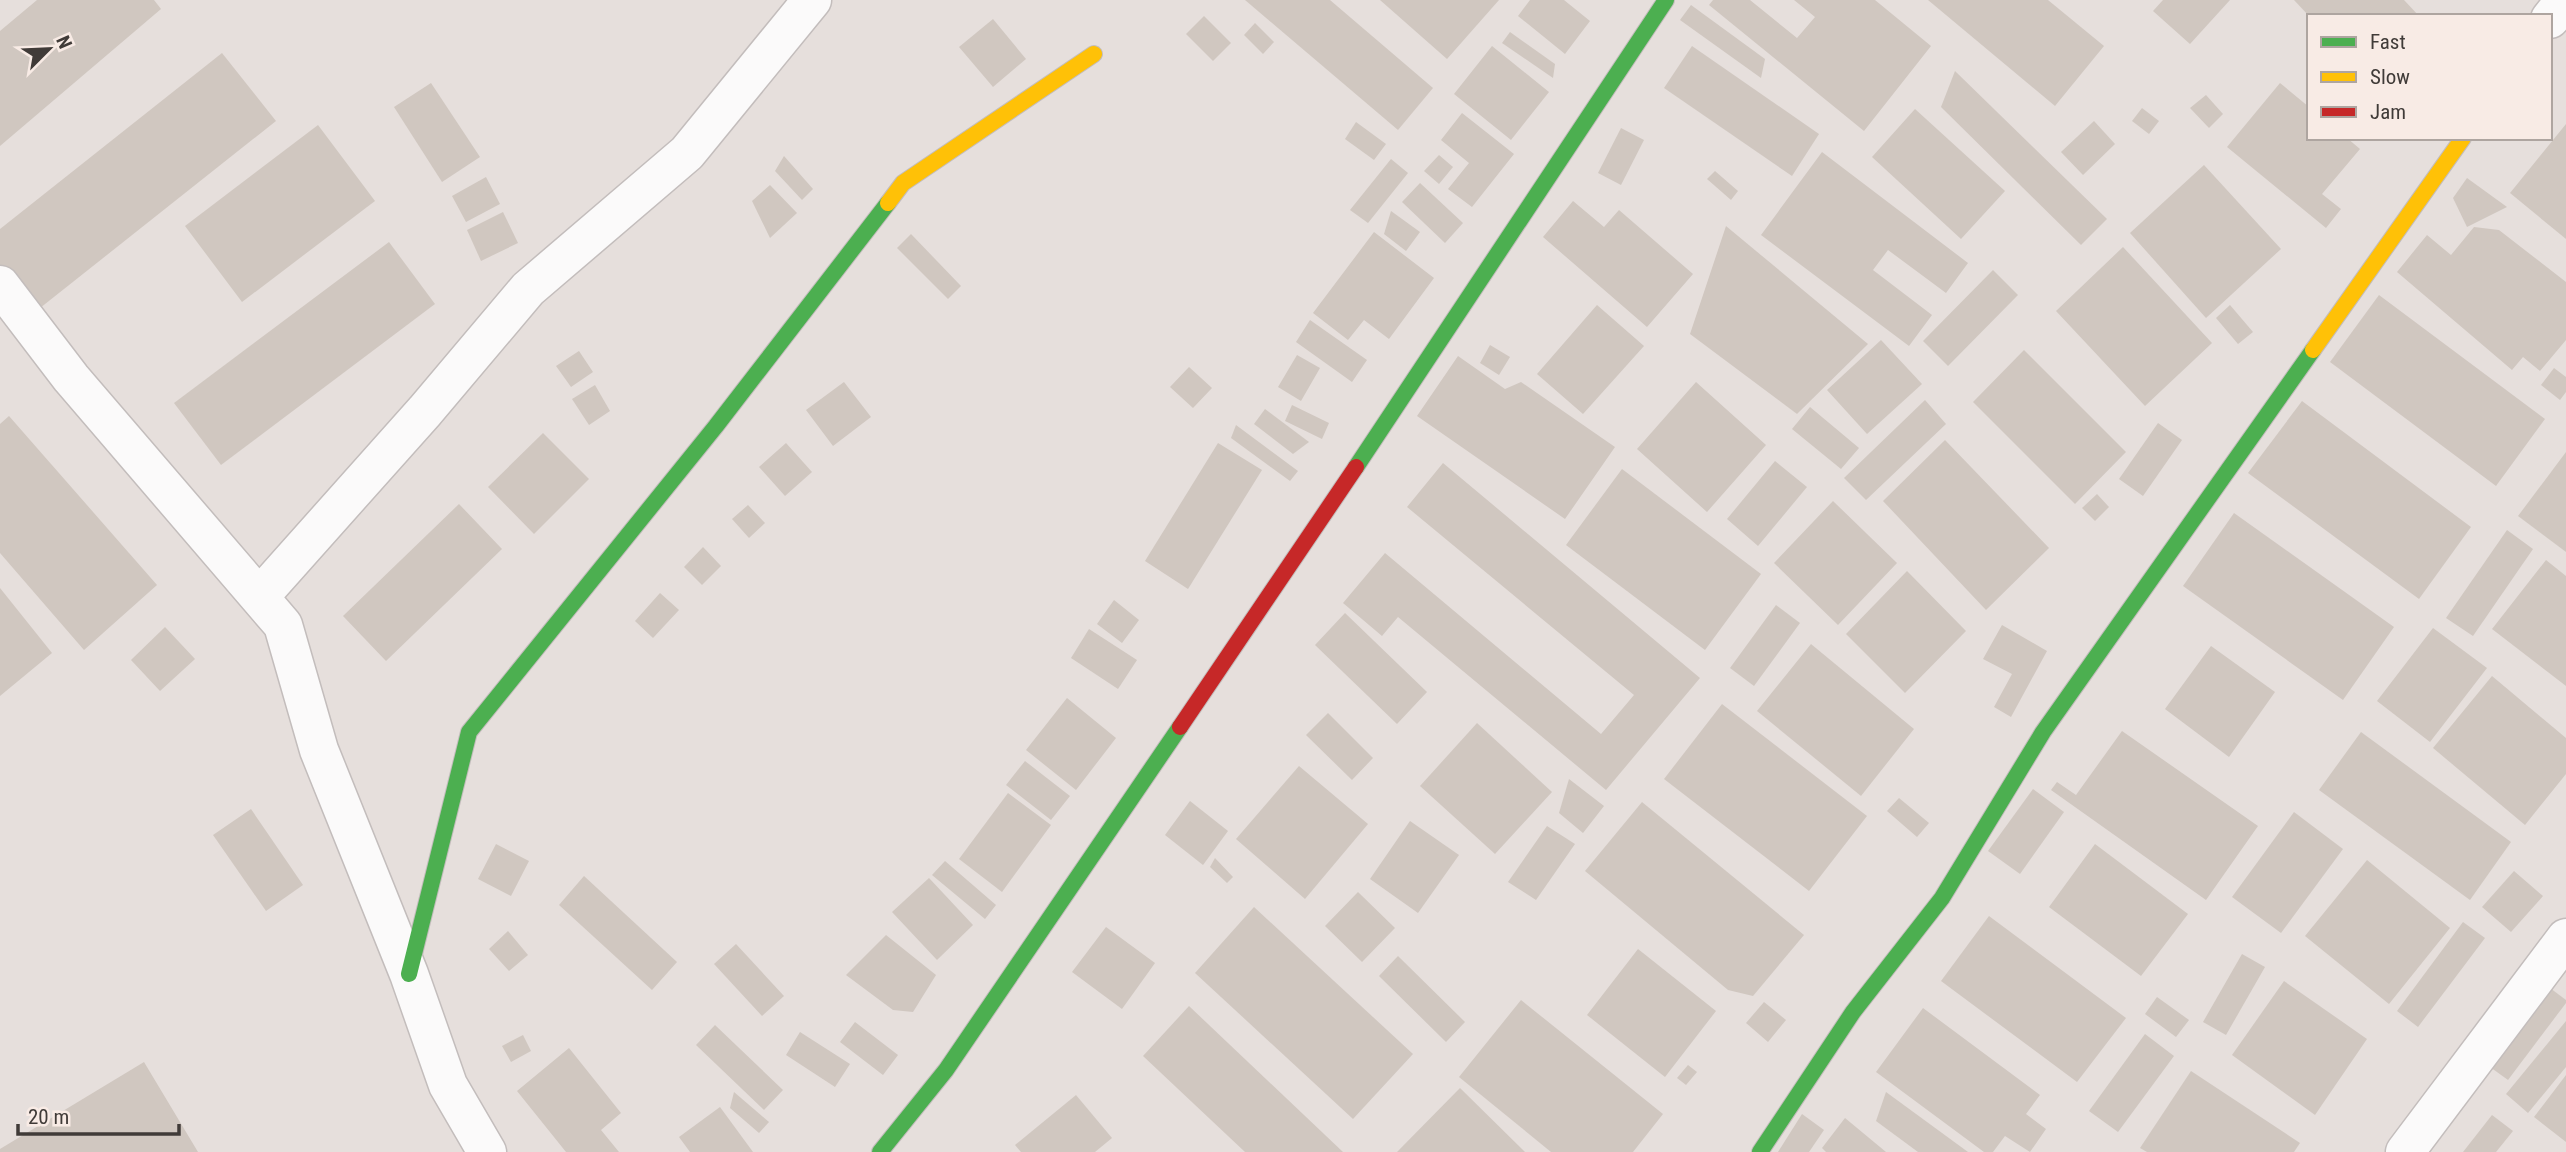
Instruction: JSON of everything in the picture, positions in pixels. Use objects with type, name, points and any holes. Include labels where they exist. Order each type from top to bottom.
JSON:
[{"type":"street","points":[[272,610],[425,411],[528,289],[687,153],[812,0]]},
{"type":"street","points":[[880,1152],[946,1070],[1312,533],[1666,0]]},
{"type":"street","points":[[2552,16],[2565,0]]},
{"type":"street","points":[[409,974],[469,732],[716,426],[902,183],[1094,54]]},
{"type":"street","points":[[1760,1152],[1853,1012],[1942,898],[2050,721],[2462,140]]},
{"type":"street","points":[[0,285],[71,378]]},
{"type":"street","points":[[0,292],[19,319],[272,610],[319,750],[409,974],[448,1085],[488,1152]]},
{"type":"street","points":[[2405,1152],[2566,937]]},
{"type":"building","points":[[37,0],[154,0],[161,9],[0,146],[0,31]]},
{"type":"building","points":[[1245,0],[1330,0],[1433,88],[1398,130]]},
{"type":"building","points":[[1380,0],[1499,0],[1447,59]]},
{"type":"building","points":[[1530,0],[1564,0],[1590,21],[1565,54],[1518,16]]},
{"type":"building","points":[[1713,0],[1750,0],[1797,38],[1815,17],[1794,0],[1875,0],[1931,46],[1864,131],[1709,5]]},
{"type":"building","points":[[1928,0],[2048,0],[2104,46],[2055,106]]},
{"type":"building","points":[[2163,0],[2230,0],[2190,44],[2153,11]]},
{"type":"building","points":[[2294,0],[2404,0],[2417,14],[2307,14]]},
{"type":"building","points":[[1691,5],[1765,59],[1761,78],[1680,20]]},
{"type":"building","points":[[1204,16],[1231,43],[1213,61],[1186,34]]},
{"type":"building","points":[[993,19],[1026,59],[993,87],[959,47]]},
{"type":"building","points":[[1255,23],[1274,42],[1263,54],[1244,35]]},
{"type":"building","points":[[1510,32],[1555,64],[1553,78],[1502,43]]},
{"type":"building","points":[[1492,46],[1549,92],[1511,140],[1454,94]]},
{"type":"building","points":[[1692,46],[1819,134],[1792,176],[1664,88]]},
{"type":"building","points":[[222,53],[276,121],[35,312],[0,267],[0,229]]},
{"type":"building","points":[[1955,71],[2107,219],[2081,245],[1941,107]]},
{"type":"building","points":[[431,83],[480,157],[442,182],[394,107]]},
{"type":"building","points":[[2280,83],[2307,105],[2307,140],[2349,140],[2360,149],[2322,194],[2341,209],[2326,228],[2227,147]]},
{"type":"building","points":[[2206,95],[2223,114],[2209,128],[2190,108]]},
{"type":"building","points":[[2142,108],[2159,121],[2149,134],[2132,121]]},
{"type":"building","points":[[1915,109],[2005,191],[1961,239],[1872,157]]},
{"type":"building","points":[[1462,113],[1514,154],[1472,207],[1448,189],[1469,163],[1441,140]]},
{"type":"building","points":[[2094,121],[2115,144],[2083,175],[2061,152]]},
{"type":"building","points":[[1356,122],[1386,144],[1374,160],[1345,139]]},
{"type":"building","points":[[2566,124],[2566,239],[2510,193]]},
{"type":"building","points":[[318,125],[375,201],[242,302],[185,226]]},
{"type":"building","points":[[1621,128],[1644,140],[1621,185],[1598,173]]},
{"type":"building","points":[[1822,152],[1968,263],[1946,293],[1888,250],[1873,270],[1932,315],[1909,346],[1761,235]]},
{"type":"building","points":[[1439,155],[1453,167],[1439,184],[1424,171]]},
{"type":"building","points":[[784,156],[813,189],[802,200],[775,171]]},
{"type":"building","points":[[1391,159],[1408,173],[1368,223],[1350,210]]},
{"type":"building","points":[[2204,165],[2281,249],[2206,318],[2130,233]]},
{"type":"building","points":[[1715,171],[1738,191],[1731,200],[1707,179]]},
{"type":"building","points":[[486,177],[500,204],[466,222],[452,196]]},
{"type":"building","points":[[2467,178],[2507,207],[2467,227],[2453,198]]},
{"type":"building","points":[[1420,183],[1463,223],[1445,243],[1402,202]]},
{"type":"building","points":[[770,185],[797,213],[770,238],[752,201]]},
{"type":"building","points":[[1573,201],[1604,227],[1619,210],[1693,274],[1647,327],[1543,237]]},
{"type":"building","points":[[1391,211],[1420,232],[1406,251],[1384,234]]},
{"type":"building","points":[[503,212],[518,243],[481,261],[467,230]]},
{"type":"building","points":[[1726,226],[1868,344],[1797,414],[1690,334]]},
{"type":"building","points":[[2474,227],[2499,230],[2566,282],[2566,340],[2540,371],[2523,357],[2512,370],[2397,272],[2427,235],[2451,255]]},
{"type":"building","points":[[1374,232],[1434,278],[1389,339],[1364,320],[1348,340],[1313,313]]},
{"type":"building","points":[[911,234],[961,286],[948,299],[897,248]]},
{"type":"building","points":[[389,242],[435,304],[221,465],[174,403]]},
{"type":"building","points":[[2123,247],[2212,343],[2145,406],[2056,311]]},
{"type":"building","points":[[1993,270],[2018,295],[1948,366],[1923,341]]},
{"type":"building","points":[[2379,295],[2545,419],[2496,486],[2330,362]]},
{"type":"building","points":[[1597,305],[1644,346],[1583,414],[1537,374]]},
{"type":"building","points":[[2230,305],[2253,332],[2238,344],[2216,318]]},
{"type":"building","points":[[1310,320],[1367,360],[1352,382],[1296,342]]},
{"type":"building","points":[[1881,340],[1922,384],[1867,434],[1827,390]]},
{"type":"building","points":[[1490,345],[1510,357],[1499,375],[1480,363]]},
{"type":"building","points":[[2024,350],[2126,452],[2075,504],[1973,402]]},
{"type":"building","points":[[579,351],[593,372],[571,387],[556,366]]},
{"type":"building","points":[[1297,355],[1320,368],[1301,401],[1278,387]]},
{"type":"building","points":[[1458,356],[1505,389],[1521,382],[1615,447],[1565,519],[1417,416]]},
{"type":"building","points":[[1189,367],[1212,388],[1193,408],[1170,387]]},
{"type":"building","points":[[2554,368],[2566,377],[2566,392],[2560,400],[2541,385]]},
{"type":"building","points":[[844,382],[871,417],[833,446],[806,410]]},
{"type":"building","points":[[1696,382],[1766,445],[1707,512],[1637,449]]},
{"type":"building","points":[[595,385],[610,411],[589,425],[572,399]]},
{"type":"building","points":[[1925,400],[1946,424],[1866,500],[1844,478]]},
{"type":"building","points":[[2302,401],[2471,527],[2419,599],[2248,473]]},
{"type":"building","points":[[1292,405],[1329,423],[1322,439],[1285,421]]},
{"type":"building","points":[[1810,407],[1859,448],[1841,469],[1792,429]]},
{"type":"building","points":[[1265,409],[1309,442],[1293,454],[1254,424]]},
{"type":"building","points":[[9,416],[157,585],[84,650],[0,553],[0,424]]},
{"type":"building","points":[[2158,423],[2182,440],[2143,496],[2119,479]]},
{"type":"building","points":[[1236,425],[1298,471],[1290,481],[1231,438]]},
{"type":"building","points":[[543,433],[589,479],[534,534],[488,487]]},
{"type":"building","points":[[1945,440],[2049,548],[1986,610],[1883,501]]},
{"type":"building","points":[[786,443],[812,472],[785,496],[759,467]]},
{"type":"building","points":[[1218,443],[1262,470],[1188,589],[1145,561]]},
{"type":"building","points":[[2566,452],[2566,552],[2518,516]]},
{"type":"building","points":[[1775,461],[1807,487],[1758,546],[1727,519]]},
{"type":"building","points":[[1443,463],[1700,678],[1606,790],[1398,617],[1382,636],[1343,603],[1385,553],[1601,734],[1634,695],[1407,507]]},
{"type":"building","points":[[1622,469],[1761,574],[1705,650],[1566,545]]},
{"type":"building","points":[[2097,494],[2109,507],[2095,521],[2082,508]]},
{"type":"building","points":[[1833,501],[1897,563],[1838,625],[1774,563]]},
{"type":"building","points":[[459,504],[502,549],[386,661],[343,616]]},
{"type":"building","points":[[748,505],[765,523],[749,538],[732,519]]},
{"type":"building","points":[[2234,513],[2394,627],[2343,700],[2183,586]]},
{"type":"building","points":[[2507,530],[2533,549],[2473,636],[2446,618]]},
{"type":"building","points":[[703,547],[721,566],[702,585],[684,567]]},
{"type":"building","points":[[2546,560],[2566,576],[2566,686],[2492,629]]},
{"type":"building","points":[[1907,571],[1966,631],[1905,693],[1846,634]]},
{"type":"building","points":[[0,588],[52,653],[0,696]]},
{"type":"building","points":[[660,593],[679,610],[653,638],[635,621]]},
{"type":"building","points":[[1114,600],[1139,620],[1122,643],[1097,624]]},
{"type":"building","points":[[1776,605],[1800,623],[1754,686],[1730,668]]},
{"type":"building","points":[[1345,613],[1427,692],[1397,724],[1315,645]]},
{"type":"building","points":[[2002,625],[2047,651],[2011,717],[1994,707],[2012,674],[1983,659]]},
{"type":"building","points":[[165,627],[195,659],[160,691],[131,660]]},
{"type":"building","points":[[2433,628],[2487,668],[2430,742],[2377,701]]},
{"type":"building","points":[[1089,629],[1137,660],[1118,689],[1071,658]]},
{"type":"building","points":[[1811,644],[1914,729],[1861,796],[1757,711]]},
{"type":"building","points":[[2211,646],[2275,692],[2229,757],[2165,709]]},
{"type":"building","points":[[2492,676],[2566,738],[2566,774],[2525,825],[2433,748]]},
{"type":"building","points":[[1067,698],[1116,738],[1076,790],[1026,750]]},
{"type":"building","points":[[1722,704],[1867,816],[1809,891],[1664,779]]},
{"type":"building","points":[[1328,713],[1373,758],[1352,780],[1306,735]]},
{"type":"building","points":[[1477,723],[1552,792],[1495,854],[1420,786]]},
{"type":"building","points":[[2122,731],[2258,826],[2206,900],[2051,790],[2057,782],[2076,795]]},
{"type":"building","points":[[2361,732],[2511,842],[2470,900],[2319,790]]},
{"type":"building","points":[[1025,761],[1070,796],[1051,820],[1006,785]]},
{"type":"building","points":[[1299,766],[1368,824],[1305,899],[1236,839]]},
{"type":"building","points":[[1569,779],[1604,806],[1583,833],[1559,813]]},
{"type":"building","points":[[2033,789],[2064,812],[2020,874],[1988,851]]},
{"type":"building","points":[[1008,793],[1051,825],[1002,892],[959,859]]},
{"type":"building","points":[[1899,798],[1929,823],[1917,837],[1887,811]]},
{"type":"building","points":[[1190,801],[1228,831],[1203,865],[1165,835]]},
{"type":"building","points":[[1642,802],[1804,935],[1753,996],[1728,990],[1585,871]]},
{"type":"building","points":[[251,809],[303,885],[266,911],[213,835]]},
{"type":"building","points":[[2294,812],[2343,849],[2281,933],[2232,897]]},
{"type":"building","points":[[1410,821],[1459,855],[1418,913],[1370,879]]},
{"type":"building","points":[[1547,826],[1575,844],[1536,900],[1508,882]]},
{"type":"building","points":[[496,844],[529,861],[511,896],[478,879]]},
{"type":"building","points":[[2095,844],[2188,914],[2141,976],[2049,907]]},
{"type":"building","points":[[1215,858],[1233,877],[1227,883],[1210,867]]},
{"type":"building","points":[[2367,860],[2450,928],[2389,1004],[2305,936]]},
{"type":"building","points":[[945,861],[996,905],[985,919],[932,875]]},
{"type":"building","points":[[2514,871],[2543,896],[2511,932],[2482,907]]},
{"type":"building","points":[[584,876],[677,962],[652,990],[559,905]]},
{"type":"building","points":[[929,878],[973,925],[937,960],[892,912]]},
{"type":"building","points":[[1358,892],[1395,928],[1362,962],[1325,926]]},
{"type":"building","points":[[1254,907],[1413,1054],[1353,1119],[1195,973]]},
{"type":"building","points":[[1989,916],[2126,1018],[2077,1082],[1941,981]]},
{"type":"building","points":[[2463,922],[2485,938],[2418,1027],[2397,1011]]},
{"type":"building","points":[[1106,927],[1155,963],[1122,1009],[1072,972]]},
{"type":"building","points":[[508,931],[528,955],[509,971],[489,949]]},
{"type":"building","points":[[886,935],[936,975],[913,1012],[893,1010],[846,975]]},
{"type":"building","points":[[736,944],[784,996],[762,1016],[714,964]]},
{"type":"building","points":[[1638,949],[1716,1011],[1665,1077],[1587,1015]]},
{"type":"building","points":[[2242,954],[2265,967],[2226,1035],[2203,1022]]},
{"type":"building","points":[[1398,956],[1465,1022],[1446,1042],[1379,976]]},
{"type":"building","points":[[2284,981],[2367,1039],[2315,1115],[2232,1055]]},
{"type":"building","points":[[2550,988],[2566,1000],[2566,1003],[2508,1080],[2490,1067]]},
{"type":"building","points":[[2157,997],[2189,1020],[2176,1037],[2145,1014]]},
{"type":"building","points":[[1521,1000],[1663,1114],[1633,1152],[1551,1152],[1459,1077]]},
{"type":"building","points":[[1764,1002],[1786,1020],[1768,1042],[1746,1023]]},
{"type":"building","points":[[1189,1006],[1343,1152],[1245,1152],[1143,1056]]},
{"type":"building","points":[[1923,1008],[2040,1095],[2026,1114],[2046,1129],[2030,1152],[2005,1136],[1993,1152],[1984,1152],[1876,1072]]},
{"type":"building","points":[[2566,1021],[2566,1067],[2528,1113],[2506,1094]]},
{"type":"building","points":[[855,1022],[898,1055],[883,1075],[840,1042]]},
{"type":"building","points":[[715,1025],[783,1090],[764,1110],[696,1045]]},
{"type":"building","points":[[800,1032],[850,1064],[835,1087],[786,1055]]},
{"type":"building","points":[[2145,1034],[2174,1056],[2118,1132],[2089,1111]]},
{"type":"building","points":[[523,1035],[531,1051],[511,1062],[502,1046]]},
{"type":"building","points":[[569,1048],[621,1113],[601,1130],[619,1152],[566,1152],[517,1091]]},
{"type":"building","points":[[144,1062],[198,1152],[0,1152],[0,1149]]},
{"type":"building","points":[[1688,1065],[1697,1072],[1686,1085],[1677,1078]]},
{"type":"building","points":[[2191,1071],[2300,1143],[2294,1152],[2147,1152],[2140,1148]]},
{"type":"building","points":[[2566,1075],[2566,1142],[2534,1117]]},
{"type":"building","points":[[1460,1088],[1525,1152],[1397,1152]]},
{"type":"building","points":[[734,1092],[769,1122],[759,1133],[730,1108]]},
{"type":"building","points":[[1886,1092],[1968,1152],[1918,1152],[1876,1121]]},
{"type":"building","points":[[1076,1095],[1112,1138],[1095,1152],[1021,1152],[1015,1145]]},
{"type":"building","points":[[720,1107],[753,1152],[690,1152],[679,1137]]},
{"type":"building","points":[[1802,1114],[1824,1130],[1809,1152],[1778,1152]]},
{"type":"building","points":[[2492,1115],[2513,1131],[2496,1152],[2463,1152]]},
{"type":"building","points":[[1845,1118],[1886,1152],[1826,1152],[1822,1148]]},
{"type":"traffic: fast","points":[[1356,467],[1666,0]]},
{"type":"traffic: fast","points":[[409,974],[469,732],[716,426],[888,203]]},
{"type":"traffic: fast","points":[[1760,1152],[1853,1012],[1942,898],[2043,732],[2313,350]]},
{"type":"traffic: fast","points":[[880,1152],[946,1070],[1180,727]]},
{"type":"traffic: slow","points":[[888,203],[903,183],[1094,54]]},
{"type":"traffic: slow","points":[[2313,350],[2462,140]]},
{"type":"traffic: jam","points":[[1180,727],[1356,467]]}]
